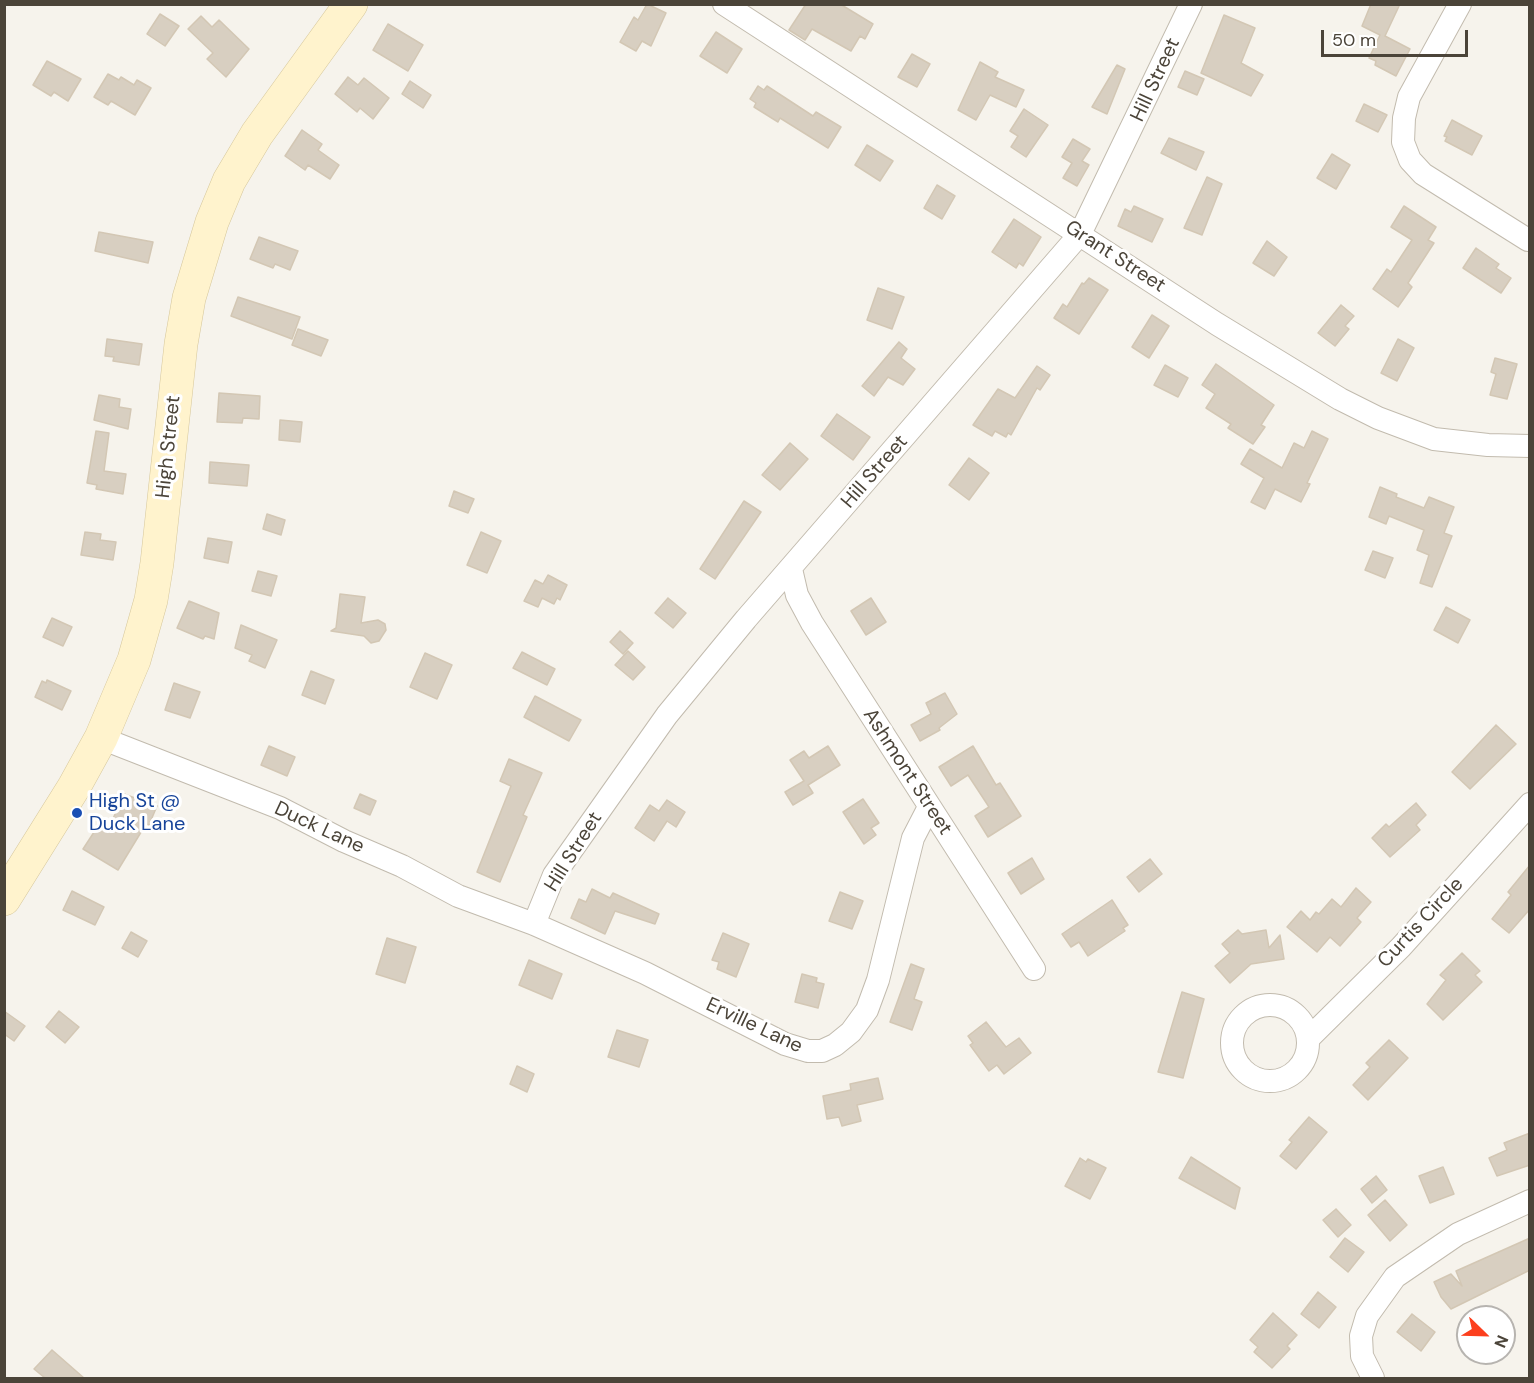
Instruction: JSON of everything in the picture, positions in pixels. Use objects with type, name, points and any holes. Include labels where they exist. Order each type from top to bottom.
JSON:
[{"type":"main road","name":"High Street","points":[[4,900],[57,817],[101,738],[134,660],[151,600],[180,344],[195,275],[212,222],[229,181],[257,134],[351,4]]},
{"type":"street","name":"Grant Street","points":[[724,4],[1237,336],[1340,399],[1378,418],[1434,439],[1488,445],[1530,446]]},
{"type":"street","name":"Hill Street","points":[[534,924],[554,874],[667,715],[1080,234],[1191,4]]},
{"type":"street","points":[[1460,4],[1409,97],[1404,118],[1403,142],[1410,160],[1423,174],[1528,240]]},
{"type":"street","name":"Ashmont Street","points":[[791,569],[797,595],[812,623],[1034,969]]},
{"type":"street","name":"Duck Lane","points":[[101,738],[280,808],[344,841],[402,866],[458,897],[534,924]]},
{"type":"street","name":"Curtis Circle","points":[[1308,1039],[1401,946],[1530,804]]},
{"type":"street","name":"Erville Lane","points":[[534,924],[645,973],[785,1044],[808,1051],[822,1051],[835,1045],[851,1032],[867,1010],[878,980],[913,838],[929,807]]},
{"type":"street","points":[[1373,1378],[1362,1356],[1361,1336],[1367,1316],[1381,1294],[1411,1264],[1458,1234],[1530,1201]]},
{"type":"building","points":[[647,4],[666,13],[651,46],[642,41],[636,51],[620,42],[634,17],[638,20]]},
{"type":"building","points":[[806,4],[840,4],[873,24],[865,39],[860,36],[851,51],[812,29],[805,40],[789,30]]},
{"type":"building","points":[[1371,4],[1400,4],[1385,36],[1410,49],[1396,76],[1375,65],[1376,61],[1369,58],[1380,35],[1362,26]]},
{"type":"building","points":[[160,14],[179,26],[165,46],[147,34]]},
{"type":"building","points":[[1224,15],[1255,28],[1241,63],[1263,75],[1251,96],[1201,73]]},
{"type":"building","points":[[201,16],[212,27],[219,20],[249,49],[226,77],[207,59],[213,53],[188,29]]},
{"type":"building","points":[[388,24],[423,45],[408,71],[373,50]]},
{"type":"building","points":[[716,32],[742,49],[727,73],[700,56]]},
{"type":"building","points":[[912,54],[930,64],[917,87],[898,77]]},
{"type":"building","points":[[47,61],[81,79],[68,101],[54,92],[51,96],[33,85]]},
{"type":"building","points":[[980,62],[998,72],[995,77],[1024,90],[1016,107],[990,95],[976,120],[958,110]]},
{"type":"building","points":[[1117,65],[1125,69],[1107,114],[1092,107]]},
{"type":"building","points":[[1185,71],[1204,79],[1197,95],[1178,87]]},
{"type":"building","points":[[108,74],[119,80],[121,77],[134,85],[137,80],[151,88],[135,115],[111,101],[108,105],[94,97]]},
{"type":"building","points":[[348,77],[358,85],[364,78],[389,98],[373,119],[360,108],[357,112],[335,94]]},
{"type":"building","points":[[410,81],[431,95],[423,108],[402,94]]},
{"type":"building","points":[[758,86],[764,90],[767,86],[813,116],[816,112],[841,127],[828,148],[780,118],[778,122],[754,107],[756,103],[750,99]]},
{"type":"building","points":[[1364,104],[1387,115],[1378,132],[1356,121]]},
{"type":"building","points":[[1024,109],[1048,125],[1026,157],[1011,147],[1018,136],[1010,131]]},
{"type":"building","points":[[1452,120],[1482,136],[1472,155],[1445,141],[1447,137],[1444,136]]},
{"type":"building","points":[[302,130],[322,144],[318,150],[339,165],[330,179],[308,165],[305,170],[285,156]]},
{"type":"building","points":[[1169,138],[1204,152],[1196,170],[1161,153]]},
{"type":"building","points":[[1073,139],[1090,149],[1082,161],[1089,165],[1077,186],[1063,178],[1072,163],[1062,157]]},
{"type":"building","points":[[867,145],[893,161],[880,181],[855,165]]},
{"type":"building","points":[[1332,154],[1350,165],[1336,189],[1317,178]]},
{"type":"building","points":[[1207,177],[1222,184],[1202,235],[1184,228]]},
{"type":"building","points":[[937,185],[955,196],[942,219],[924,208]]},
{"type":"building","points":[[1134,206],[1163,219],[1152,242],[1118,226],[1125,209],[1131,212]]},
{"type":"building","points":[[1404,206],[1436,227],[1428,240],[1434,243],[1408,283],[1412,287],[1398,307],[1373,289],[1387,269],[1391,272],[1412,240],[1391,227]]},
{"type":"building","points":[[1014,219],[1041,237],[1023,266],[1019,263],[1016,268],[992,252]]},
{"type":"building","points":[[99,232],[153,242],[148,263],[95,251]]},
{"type":"building","points":[[259,237],[298,251],[290,270],[275,264],[273,268],[250,259]]},
{"type":"building","points":[[1267,241],[1287,257],[1274,276],[1253,263]]},
{"type":"building","points":[[1476,248],[1499,264],[1496,268],[1511,278],[1501,293],[1463,268]]},
{"type":"building","points":[[1089,278],[1108,290],[1079,334],[1054,318],[1063,304],[1067,307],[1082,283],[1084,284]]},
{"type":"building","points":[[878,288],[904,297],[892,329],[867,320]]},
{"type":"building","points":[[238,297],[300,317],[292,339],[231,316]]},
{"type":"building","points":[[1341,305],[1354,316],[1345,326],[1349,329],[1335,346],[1318,333]]},
{"type":"building","points":[[1152,315],[1169,326],[1149,358],[1132,347]]},
{"type":"building","points":[[298,329],[328,340],[321,356],[292,345]]},
{"type":"building","points":[[107,339],[142,344],[139,365],[113,361],[114,357],[105,356]]},
{"type":"building","points":[[1398,339],[1414,348],[1397,381],[1381,373]]},
{"type":"building","points":[[899,342],[907,349],[901,358],[915,369],[903,385],[888,377],[874,396],[862,386]]},
{"type":"building","points":[[1495,358],[1517,364],[1507,399],[1490,395],[1496,374],[1491,372]]},
{"type":"building","points":[[1216,364],[1274,405],[1261,425],[1265,427],[1253,444],[1228,428],[1231,424],[1206,408],[1215,394],[1202,385]]},
{"type":"building","points":[[1165,365],[1188,378],[1178,397],[1154,385]]},
{"type":"building","points":[[1037,366],[1050,375],[1040,390],[1037,388],[1011,435],[1008,433],[1006,437],[995,431],[992,436],[973,425],[998,389],[1015,398]]},
{"type":"building","points":[[219,393],[260,396],[259,419],[243,418],[242,423],[217,422]]},
{"type":"building","points":[[99,395],[120,399],[119,407],[131,409],[128,429],[94,420]]},
{"type":"building","points":[[837,414],[870,437],[853,460],[821,436]]},
{"type":"building","points":[[280,420],[302,422],[300,442],[279,440]]},
{"type":"building","points":[[96,431],[109,433],[104,471],[126,474],[123,494],[96,489],[97,485],[87,483]]},
{"type":"building","points":[[1312,431],[1328,439],[1307,483],[1310,484],[1301,502],[1275,489],[1265,509],[1251,502],[1264,478],[1241,464],[1250,449],[1282,468],[1294,443],[1304,448]]},
{"type":"building","points":[[790,443],[808,459],[780,490],[762,475]]},
{"type":"building","points":[[969,458],[989,473],[969,500],[949,485]]},
{"type":"building","points":[[210,462],[249,465],[247,486],[209,483]]},
{"type":"building","points":[[1380,487],[1397,494],[1396,497],[1424,508],[1429,497],[1454,507],[1444,533],[1452,536],[1432,587],[1420,583],[1429,555],[1417,550],[1424,530],[1389,516],[1386,524],[1369,517]]},
{"type":"building","points":[[454,491],[474,499],[468,513],[449,506]]},
{"type":"building","points":[[744,501],[761,512],[715,579],[700,569]]},
{"type":"building","points":[[267,514],[285,520],[281,535],[263,529]]},
{"type":"building","points":[[85,532],[101,534],[100,540],[116,542],[113,560],[81,555]]},
{"type":"building","points":[[481,532],[501,541],[487,573],[467,565]]},
{"type":"building","points":[[208,538],[232,542],[228,563],[204,558]]},
{"type":"building","points":[[1373,551],[1393,558],[1385,578],[1365,570]]},
{"type":"building","points":[[258,571],[277,576],[271,596],[252,591]]},
{"type":"building","points":[[548,575],[567,585],[560,600],[557,598],[554,604],[542,598],[538,607],[524,601],[535,580],[543,584]]},
{"type":"building","points":[[340,594],[365,597],[361,623],[378,620],[385,624],[386,630],[379,641],[371,643],[364,636],[331,631],[336,628]]},
{"type":"building","points":[[668,598],[686,613],[673,628],[655,613]]},
{"type":"building","points":[[871,598],[886,622],[866,635],[851,611]]},
{"type":"building","points":[[189,601],[219,613],[214,639],[205,636],[203,639],[177,628]]},
{"type":"building","points":[[1446,607],[1470,620],[1458,643],[1434,630]]},
{"type":"building","points":[[52,618],[72,627],[63,646],[43,637]]},
{"type":"building","points":[[241,625],[277,640],[265,668],[249,661],[252,655],[235,648]]},
{"type":"building","points":[[620,631],[633,643],[623,654],[610,642]]},
{"type":"building","points":[[628,651],[645,667],[633,680],[615,665]]},
{"type":"building","points":[[522,652],[555,669],[547,685],[513,668]]},
{"type":"building","points":[[425,653],[452,665],[437,699],[410,687]]},
{"type":"building","points":[[311,671],[334,680],[325,704],[302,695]]},
{"type":"building","points":[[47,680],[71,691],[62,710],[35,697],[42,681],[46,683]]},
{"type":"building","points":[[174,683],[200,692],[190,718],[165,710]]},
{"type":"building","points":[[945,693],[957,714],[939,728],[940,730],[920,741],[911,725],[931,714],[926,703]]},
{"type":"building","points":[[535,696],[581,720],[569,741],[524,717]]},
{"type":"building","points":[[1496,725],[1516,744],[1470,789],[1452,772]]},
{"type":"building","points":[[269,746],[295,757],[287,776],[261,765]]},
{"type":"building","points":[[828,746],[840,765],[808,785],[813,793],[793,805],[785,792],[804,781],[790,760],[804,751],[809,758]]},
{"type":"building","points":[[973,746],[996,785],[1000,783],[1021,816],[988,837],[975,816],[989,807],[968,775],[951,786],[939,767]]},
{"type":"building","points":[[509,759],[542,773],[523,815],[527,817],[500,882],[477,872],[511,786],[500,781]]},
{"type":"building","points":[[124,794],[157,806],[149,825],[146,824],[118,870],[83,849],[98,826],[107,832]]},
{"type":"building","points":[[360,794],[376,801],[370,815],[354,808]]},
{"type":"building","points":[[863,799],[879,823],[871,828],[876,835],[864,844],[843,812]]},
{"type":"building","points":[[667,800],[685,812],[676,827],[667,821],[654,841],[635,828],[650,805],[659,811]]},
{"type":"building","points":[[1416,803],[1426,815],[1416,825],[1420,830],[1390,857],[1372,838],[1386,824],[1389,827]]},
{"type":"building","points":[[1032,858],[1044,879],[1021,894],[1008,873]]},
{"type":"building","points":[[1150,859],[1162,874],[1139,892],[1127,877]]},
{"type":"building","points":[[1530,865],[1530,909],[1509,933],[1492,919],[1511,895],[1508,892]]},
{"type":"building","points":[[1356,888],[1371,902],[1357,918],[1361,922],[1340,946],[1330,937],[1317,952],[1287,927],[1301,911],[1310,920],[1316,912],[1319,914],[1332,899],[1341,907]]},
{"type":"building","points":[[592,889],[610,898],[613,893],[659,914],[655,924],[615,911],[605,934],[571,918],[579,899],[586,902]]},
{"type":"building","points":[[72,891],[104,907],[95,925],[63,910]]},
{"type":"building","points":[[840,892],[863,901],[852,929],[829,921]]},
{"type":"building","points":[[1112,900],[1128,925],[1123,928],[1125,931],[1088,956],[1079,942],[1071,947],[1062,934]]},
{"type":"building","points":[[1238,930],[1242,934],[1266,930],[1269,948],[1280,935],[1284,959],[1251,964],[1230,983],[1215,966],[1230,953],[1222,944]]},
{"type":"building","points":[[131,932],[147,941],[138,957],[122,948]]},
{"type":"building","points":[[723,933],[749,944],[736,977],[717,969],[719,962],[712,960]]},
{"type":"building","points":[[387,938],[416,947],[405,983],[376,974]]},
{"type":"building","points":[[1462,953],[1480,971],[1475,975],[1482,982],[1443,1020],[1427,1004],[1446,980],[1440,975]]},
{"type":"building","points":[[529,960],[562,974],[552,999],[519,985]]},
{"type":"building","points":[[911,964],[924,969],[914,999],[922,1002],[912,1030],[890,1022]]},
{"type":"building","points":[[802,974],[817,978],[816,982],[824,984],[818,1008],[795,1002]]},
{"type":"building","points":[[1182,992],[1204,999],[1183,1078],[1158,1072]]},
{"type":"building","points":[[4,1011],[25,1026],[14,1041],[4,1034]]},
{"type":"building","points":[[59,1011],[79,1027],[65,1043],[46,1027]]},
{"type":"building","points":[[986,1022],[1006,1047],[1019,1038],[1031,1053],[1004,1074],[997,1065],[989,1071],[970,1045],[973,1043],[968,1036]]},
{"type":"building","points":[[617,1030],[648,1040],[639,1067],[608,1057]]},
{"type":"building","points":[[1389,1040],[1408,1058],[1368,1100],[1353,1085],[1370,1067],[1366,1063]]},
{"type":"building","points":[[517,1066],[534,1074],[527,1092],[510,1084]]},
{"type":"building","points":[[878,1078],[883,1099],[857,1105],[861,1121],[842,1126],[839,1117],[827,1119],[823,1096],[851,1090],[850,1084]]},
{"type":"building","points":[[1309,1117],[1327,1132],[1296,1169],[1280,1156],[1292,1142],[1289,1140]]},
{"type":"building","points":[[1530,1133],[1530,1165],[1497,1176],[1489,1158],[1507,1150],[1504,1143]]},
{"type":"building","points":[[1191,1157],[1240,1188],[1235,1209],[1179,1178]]},
{"type":"building","points":[[1080,1158],[1086,1162],[1088,1159],[1106,1168],[1090,1199],[1065,1186]]},
{"type":"building","points":[[1443,1167],[1454,1194],[1430,1203],[1419,1176]]},
{"type":"building","points":[[1376,1176],[1387,1190],[1372,1203],[1361,1189]]},
{"type":"building","points":[[1385,1200],[1407,1225],[1390,1241],[1368,1215]]},
{"type":"building","points":[[1336,1209],[1351,1225],[1338,1237],[1323,1220]]},
{"type":"building","points":[[1345,1238],[1364,1252],[1348,1272],[1330,1257]]},
{"type":"building","points":[[1530,1238],[1530,1270],[1451,1309],[1441,1297],[1434,1282],[1451,1274],[1462,1286],[1456,1271]]},
{"type":"building","points":[[1318,1292],[1336,1307],[1319,1328],[1301,1314]]},
{"type":"building","points":[[1273,1313],[1297,1335],[1287,1346],[1290,1349],[1272,1368],[1254,1352],[1258,1347],[1250,1340]]},
{"type":"building","points":[[1412,1314],[1435,1332],[1421,1351],[1397,1332]]},
{"type":"building","points":[[52,1350],[84,1378],[45,1378],[34,1369]]},
{"type":"place","name":"High St @ Duck Lane","points":[[77,813]]}]
